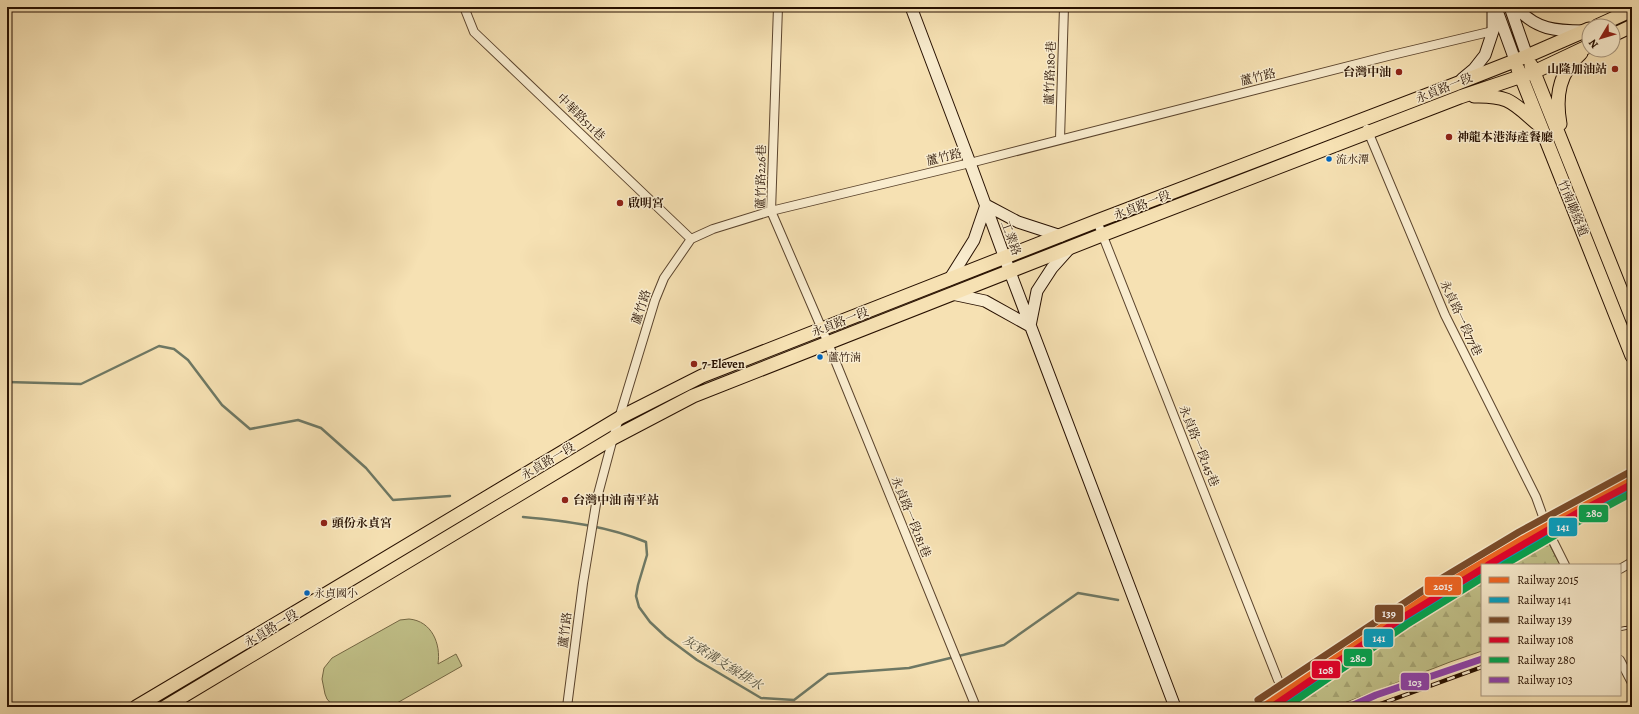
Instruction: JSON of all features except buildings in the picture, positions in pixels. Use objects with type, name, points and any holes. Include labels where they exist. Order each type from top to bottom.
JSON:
[{"type":"main road","name":"永貞路一段","points":[[1615,18],[1632,10]]},
{"type":"main road","points":[[1621,31],[1632,26]]},
{"type":"main road","name":"永貞路一段","points":[[165,707],[613,438],[693,396],[949,280],[1097,221],[1455,84],[1581,33]]},
{"type":"main road","name":"永貞路一段","points":[[136,707],[621,417],[702,376],[952,294],[1460,97],[1534,72],[1581,51]]},
{"type":"main road","points":[[1565,151],[1557,110],[1557,96],[1564,73],[1573,61],[1581,54]]},
{"type":"main road","name":"竹南聯絡道","points":[[1521,58],[1534,72],[1632,318]]},
{"type":"main road","name":"竹南聯絡道","points":[[1521,58],[1521,76],[1632,356]]},
{"type":"main road","points":[[1460,97],[1491,96],[1506,99],[1519,107],[1541,127]]},
{"type":"main road","points":[[246,642],[253,654]]},
{"type":"street","name":"中華路511巷","points":[[464,7],[474,32],[691,239]]},
{"type":"street","name":"蘆竹路226巷","points":[[778,7],[770,211],[825,336]]},
{"type":"street","name":"工業路","points":[[911,7],[986,204],[1030,326],[1089,477],[1175,707]]},
{"type":"street","name":"蘆竹路180巷","points":[[1060,139],[1064,7]]},
{"type":"street","points":[[1455,84],[1474,69],[1485,55],[1493,31],[1494,7]]},
{"type":"street","points":[[1494,7],[1521,58]]},
{"type":"street","points":[[1510,7],[1521,58]]},
{"type":"street","points":[[1516,7],[1521,13],[1541,27],[1558,31],[1581,30]]},
{"type":"street","name":"蘆竹路","points":[[567,707],[597,498],[613,438],[621,417],[655,300],[664,278],[691,239],[713,229],[770,211],[970,163],[1388,56],[1493,31]]},
{"type":"street","name":"永貞路一段77巷","points":[[1362,120],[1369,133],[1445,314],[1536,497],[1544,522]]},
{"type":"street","points":[[949,280],[974,240],[986,204],[1018,222],[1061,236]]},
{"type":"street","name":"永貞路一段145巷","points":[[1097,221],[1278,680]]},
{"type":"street","points":[[952,294],[985,300],[1030,326],[1037,291],[1052,268],[1069,249]]},
{"type":"street","name":"永貞路一段181巷","points":[[825,336],[976,707]]},
{"type":"street","points":[[1552,539],[1564,564]]},
{"type":"street","points":[[1621,568],[1632,562]]},
{"type":"street","points":[[1621,662],[1632,682]]},
{"type":"green space","points":[[1546,538],[1559,564],[1506,564]]},
{"type":"green space","points":[[1481,580],[1481,651],[1334,707],[1288,707],[1374,646]]},
{"type":"green space","points":[[409,619],[424,624],[433,635],[438,649],[438,664],[456,654],[462,666],[390,707],[334,707],[327,699],[322,679],[324,668],[332,658],[400,620]]},
{"type":"waterway","points":[[7,382],[81,384],[159,346],[174,349],[188,360],[222,405],[250,429],[298,420],[321,428],[366,468],[393,500],[450,496]]},
{"type":"waterway","name":"灰寮溝支線排水","points":[[523,517],[555,520],[601,528],[631,536],[646,542],[647,555],[636,596],[639,607],[650,622],[666,637],[697,660],[761,698],[794,700],[828,674],[909,668],[1004,645],[1078,593],[1118,600]]},
{"type":"tunnel","points":[[1545,522],[1552,539]]},
{"type":"railway","points":[[1621,629],[1632,627]]},
{"type":"railway","points":[[1372,707],[1481,667]]},
{"type":"rail line","name":"139","points":[[1258,700],[1439,580],[1519,532],[1628,473]]},
{"type":"rail line","name":"2015","points":[[1263,707],[1443,586],[1523,539],[1632,480]]},
{"type":"rail line","name":"108","points":[[1490,564],[1579,512],[1632,484]]},
{"type":"rail line","name":"141","points":[[1496,564],[1632,489]]},
{"type":"rail line","name":"280","points":[[1506,564],[1583,519],[1632,493]]},
{"type":"rail line","name":"108","points":[[1272,707],[1402,618],[1481,570]]},
{"type":"rail line","name":"141","points":[[1277,707],[1402,622],[1481,573]]},
{"type":"rail line","name":"280","points":[[1286,707],[1406,625],[1481,579]]},
{"type":"rail line","name":"103","points":[[1349,707],[1376,695],[1481,659]]},
{"type":"place","name":"山隆加油站","points":[[1615,69]]},
{"type":"place","name":"台灣中油","points":[[1399,72]]},
{"type":"place","name":"神龍本港海產餐廳","points":[[1449,137]]},
{"type":"place","name":"流水潭","points":[[1329,159]]},
{"type":"place","name":"啟明宮","points":[[620,203]]},
{"type":"place","name":"蘆竹湳","points":[[820,357]]},
{"type":"place","name":"7-Eleven","points":[[694,364]]},
{"type":"place","name":"台灣中油 南平站","points":[[565,500]]},
{"type":"place","name":"頭份永貞宮","points":[[324,523]]},
{"type":"place","name":"永貞國小","points":[[307,593]]}]
